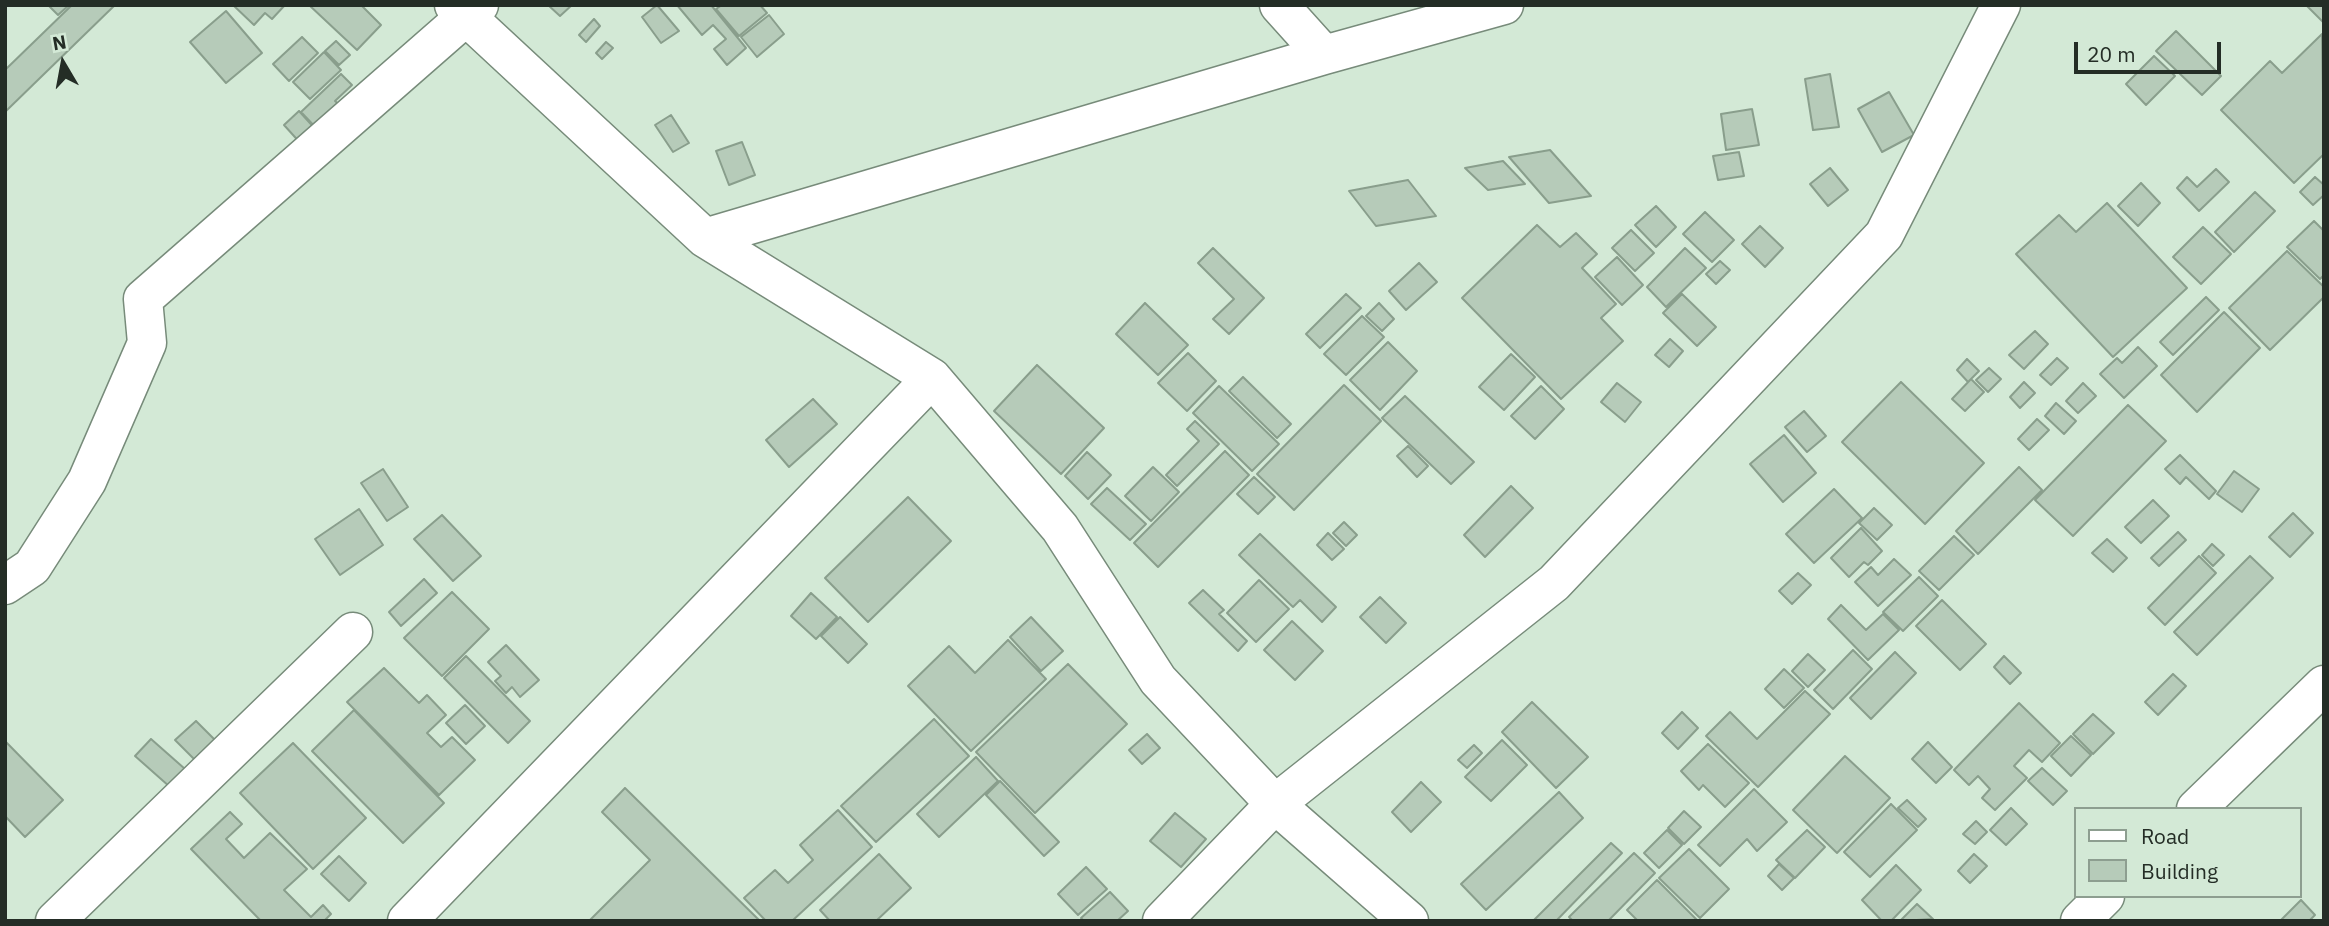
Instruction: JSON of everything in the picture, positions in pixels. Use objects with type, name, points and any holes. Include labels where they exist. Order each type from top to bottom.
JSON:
[{"type":"street","points":[[1279,5],[1324,55]]},
{"type":"street","points":[[705,238],[1324,55],[1504,5]]},
{"type":"street","points":[[1162,921],[1275,804],[1554,583],[1884,235],[2001,5]]},
{"type":"street","points":[[5,585],[32,567],[87,481],[147,343],[142,299],[467,9],[705,238],[932,378],[1060,528],[1158,680],[1275,804],[1409,921]]},
{"type":"street","points":[[407,921],[932,378]]},
{"type":"street","points":[[55,921],[353,632]]},
{"type":"street","points":[[2198,807],[2324,685]]},
{"type":"street","points":[[2080,921],[2103,898]]},
{"type":"building","points":[[48,5],[69,5],[58,15]]},
{"type":"building","points":[[72,5],[115,5],[5,112],[5,70]]},
{"type":"building","points":[[233,5],[285,5],[272,19],[265,13],[254,25]]},
{"type":"building","points":[[309,5],[361,5],[381,25],[357,50]]},
{"type":"building","points":[[548,5],[572,5],[560,16]]},
{"type":"building","points":[[657,5],[679,31],[661,43],[642,17]]},
{"type":"building","points":[[677,5],[711,5],[746,48],[727,65],[714,49],[726,39],[713,25],[702,35]]},
{"type":"building","points":[[722,5],[760,5],[767,13],[739,36],[716,9]]},
{"type":"building","points":[[2306,5],[2324,5],[2324,23]]},
{"type":"building","points":[[226,11],[262,53],[226,83],[190,42]]},
{"type":"building","points":[[769,15],[784,34],[757,57],[741,37]]},
{"type":"building","points":[[594,19],[600,26],[586,42],[579,35]]},
{"type":"building","points":[[2176,31],[2221,76],[2202,95],[2156,51]]},
{"type":"building","points":[[2322,34],[2324,154],[2294,183],[2221,110],[2270,61],[2282,73]]},
{"type":"building","points":[[302,37],[318,53],[289,81],[273,64]]},
{"type":"building","points":[[336,41],[350,55],[339,65],[325,51]]},
{"type":"building","points":[[606,42],[613,48],[602,59],[596,53]]},
{"type":"building","points":[[324,52],[341,70],[310,99],[293,82]]},
{"type":"building","points":[[2154,56],[2175,76],[2146,105],[2126,84]]},
{"type":"building","points":[[341,74],[352,85],[335,101],[343,108],[319,131],[301,112]]},
{"type":"building","points":[[1830,74],[1839,127],[1813,130],[1805,79]]},
{"type":"building","points":[[1889,92],[1914,135],[1882,152],[1858,109]]},
{"type":"building","points":[[1752,109],[1759,145],[1726,150],[1721,114]]},
{"type":"building","points":[[299,111],[318,132],[303,146],[284,125]]},
{"type":"building","points":[[671,115],[689,143],[673,152],[655,125]]},
{"type":"building","points":[[742,142],[755,175],[729,185],[716,151]]},
{"type":"building","points":[[1550,150],[1591,196],[1549,203],[1509,157]]},
{"type":"building","points":[[1739,152],[1744,176],[1718,180],[1713,156]]},
{"type":"building","points":[[1503,161],[1525,184],[1488,190],[1465,168]]},
{"type":"building","points":[[1830,168],[1848,190],[1828,206],[1810,184]]},
{"type":"building","points":[[2216,169],[2229,182],[2199,211],[2177,188],[2187,177],[2197,187]]},
{"type":"building","points":[[2315,177],[2324,185],[2324,195],[2313,205],[2300,192]]},
{"type":"building","points":[[1408,180],[1436,216],[1376,226],[1349,191]]},
{"type":"building","points":[[2141,183],[2160,203],[2138,226],[2118,206]]},
{"type":"building","points":[[2255,192],[2275,211],[2234,252],[2215,232]]},
{"type":"building","points":[[2107,203],[2187,288],[2113,357],[2016,254],[2059,215],[2076,232]]},
{"type":"building","points":[[1656,206],[1676,227],[1656,247],[1635,225]]},
{"type":"building","points":[[1705,212],[1734,240],[1712,262],[1683,234]]},
{"type":"building","points":[[2314,221],[2324,231],[2324,275],[2320,279],[2287,247]]},
{"type":"building","points":[[1537,225],[1560,247],[1576,233],[1597,254],[1582,268],[1616,304],[1601,318],[1623,341],[1561,399],[1462,298]]},
{"type":"building","points":[[1760,226],[1783,248],[1765,267],[1742,244]]},
{"type":"building","points":[[2203,227],[2231,254],[2201,284],[2173,257]]},
{"type":"building","points":[[1631,230],[1654,253],[1635,271],[1612,248]]},
{"type":"building","points":[[1213,248],[1264,298],[1229,334],[1213,319],[1234,299],[1198,263]]},
{"type":"building","points":[[1685,248],[1706,268],[1666,307],[1647,287]]},
{"type":"building","points":[[2287,251],[2324,287],[2324,297],[2270,350],[2229,308]]},
{"type":"building","points":[[1617,257],[1643,285],[1622,305],[1595,277]]},
{"type":"building","points":[[1720,261],[1730,270],[1716,284],[1706,274]]},
{"type":"building","points":[[1419,263],[1437,282],[1406,310],[1389,291]]},
{"type":"building","points":[[1346,294],[1361,308],[1320,348],[1306,334]]},
{"type":"building","points":[[1682,294],[1716,327],[1697,346],[1663,313]]},
{"type":"building","points":[[2206,297],[2219,310],[2173,355],[2160,342]]},
{"type":"building","points":[[1145,303],[1188,345],[1158,375],[1116,334]]},
{"type":"building","points":[[1379,303],[1394,319],[1382,331],[1366,316]]},
{"type":"building","points":[[2224,312],[2260,348],[2197,412],[2161,375]]},
{"type":"building","points":[[1362,316],[1384,337],[1346,375],[1324,354]]},
{"type":"building","points":[[2035,331],[2048,344],[2024,369],[2009,355]]},
{"type":"building","points":[[1670,339],[1683,351],[1669,367],[1655,355]]},
{"type":"building","points":[[1388,342],[1417,371],[1380,410],[1350,380]]},
{"type":"building","points":[[2138,347],[2157,366],[2124,398],[2100,374],[2117,358],[2122,363]]},
{"type":"building","points":[[1188,353],[1216,381],[1187,411],[1158,383]]},
{"type":"building","points":[[1511,354],[1535,377],[1504,410],[1479,387]]},
{"type":"building","points":[[2057,358],[2068,368],[2051,385],[2040,375]]},
{"type":"building","points":[[1967,359],[1979,371],[1968,382],[1957,370]]},
{"type":"building","points":[[1037,365],[1104,428],[1061,474],[994,411]]},
{"type":"building","points":[[1989,368],[2001,379],[1988,392],[1976,380]]},
{"type":"building","points":[[1243,377],[1291,424],[1277,438],[1229,391]]},
{"type":"building","points":[[1971,379],[1984,392],[1965,411],[1952,399]]},
{"type":"building","points":[[1901,382],[1984,463],[1925,524],[1842,442]]},
{"type":"building","points":[[2024,382],[2035,393],[2020,408],[2010,397]]},
{"type":"building","points":[[1617,383],[1641,402],[1625,422],[1601,402]]},
{"type":"building","points":[[2083,383],[2096,396],[2078,413],[2066,401]]},
{"type":"building","points":[[1344,385],[1381,421],[1294,510],[1257,474]]},
{"type":"building","points":[[1219,386],[1279,444],[1252,471],[1193,413]]},
{"type":"building","points":[[1541,386],[1564,409],[1535,439],[1511,416]]},
{"type":"building","points":[[1405,396],[1474,462],[1451,484],[1382,418]]},
{"type":"building","points":[[813,399],[837,424],[789,467],[766,440]]},
{"type":"building","points":[[2056,403],[2076,421],[2064,434],[2045,416]]},
{"type":"building","points":[[2128,405],[2166,441],[2073,536],[2035,500]]},
{"type":"building","points":[[1804,411],[1826,436],[1807,452],[1785,427]]},
{"type":"building","points":[[2037,419],[2049,430],[2029,450],[2018,439]]},
{"type":"building","points":[[1195,421],[1219,444],[1177,486],[1166,475],[1199,441],[1187,429]]},
{"type":"building","points":[[1784,435],[1816,473],[1783,502],[1750,464]]},
{"type":"building","points":[[1408,446],[1428,466],[1417,477],[1397,456]]},
{"type":"building","points":[[1225,451],[1249,475],[1158,567],[1134,543]]},
{"type":"building","points":[[1087,452],[1111,475],[1088,499],[1065,476]]},
{"type":"building","points":[[2180,455],[2216,491],[2209,499],[2186,477],[2180,484],[2165,469]]},
{"type":"building","points":[[1153,467],[1179,492],[1151,521],[1125,496]]},
{"type":"building","points":[[2019,467],[2042,490],[1978,554],[1956,531]]},
{"type":"building","points":[[383,469],[408,507],[387,521],[361,483]]},
{"type":"building","points":[[2234,471],[2259,489],[2242,512],[2217,494]]},
{"type":"building","points":[[1254,477],[1275,497],[1258,514],[1237,494]]},
{"type":"building","points":[[1511,486],[1533,508],[1485,557],[1464,535]]},
{"type":"building","points":[[1107,488],[1146,524],[1130,540],[1091,504]]},
{"type":"building","points":[[1834,489],[1862,518],[1814,563],[1786,534]]},
{"type":"building","points":[[908,497],[951,541],[868,622],[825,578]]},
{"type":"building","points":[[2153,500],[2169,516],[2141,543],[2125,527]]},
{"type":"building","points":[[1874,508],[1892,525],[1877,540],[1859,523]]},
{"type":"building","points":[[359,509],[383,545],[340,575],[315,539]]},
{"type":"building","points":[[2293,513],[2313,533],[2290,557],[2269,537]]},
{"type":"building","points":[[442,515],[481,556],[453,581],[414,539]]},
{"type":"building","points":[[1344,522],[1357,535],[1346,546],[1333,533]]},
{"type":"building","points":[[1861,528],[1882,551],[1868,565],[1864,562],[1849,577],[1831,558]]},
{"type":"building","points":[[2178,532],[2186,540],[2159,566],[2151,558]]},
{"type":"building","points":[[1328,533],[1344,549],[1332,560],[1317,545]]},
{"type":"building","points":[[1260,534],[1336,607],[1322,622],[1300,600],[1293,607],[1239,555]]},
{"type":"building","points":[[1954,536],[1974,555],[1939,590],[1919,571]]},
{"type":"building","points":[[2107,539],[2127,558],[2113,572],[2092,553]]},
{"type":"building","points":[[2212,544],[2224,555],[2213,566],[2202,555]]},
{"type":"building","points":[[2199,556],[2216,573],[2165,625],[2148,608]]},
{"type":"building","points":[[2250,556],[2273,578],[2197,655],[2174,632]]},
{"type":"building","points":[[1894,559],[1911,575],[1878,606],[1855,582],[1871,567],[1878,575]]},
{"type":"building","points":[[1798,573],[1811,585],[1792,604],[1779,591]]},
{"type":"building","points":[[1919,577],[1938,596],[1903,631],[1883,612]]},
{"type":"building","points":[[424,579],[437,593],[401,626],[389,612]]},
{"type":"building","points":[[1259,580],[1289,609],[1256,642],[1227,613]]},
{"type":"building","points":[[1203,590],[1224,610],[1219,614],[1247,641],[1238,651],[1189,603]]},
{"type":"building","points":[[452,592],[489,629],[442,676],[404,638]]},
{"type":"building","points":[[811,593],[837,617],[816,639],[791,616]]},
{"type":"building","points":[[1380,597],[1406,623],[1386,643],[1360,617]]},
{"type":"building","points":[[1942,600],[1986,644],[1960,670],[1916,626]]},
{"type":"building","points":[[1841,605],[1866,630],[1883,614],[1899,630],[1868,660],[1828,619]]},
{"type":"building","points":[[840,617],[867,644],[848,663],[821,636]]},
{"type":"building","points":[[1031,617],[1063,651],[1041,671],[1010,637]]},
{"type":"building","points":[[1292,621],[1323,651],[1295,680],[1264,650]]},
{"type":"building","points":[[1008,640],[1046,679],[971,751],[908,686],[949,646],[975,673]]},
{"type":"building","points":[[506,645],[539,680],[520,697],[512,687],[506,693],[495,681],[501,676],[488,662]]},
{"type":"building","points":[[1853,650],[1872,669],[1833,709],[1814,690]]},
{"type":"building","points":[[1895,652],[1916,673],[1871,719],[1850,698]]},
{"type":"building","points":[[1808,654],[1825,670],[1808,687],[1792,671]]},
{"type":"building","points":[[466,656],[530,721],[508,743],[444,678]]},
{"type":"building","points":[[2004,656],[2021,673],[2010,684],[1994,667]]},
{"type":"building","points":[[1068,664],[1127,724],[1035,813],[976,752]]},
{"type":"building","points":[[384,668],[419,703],[427,695],[446,715],[427,733],[441,747],[452,737],[475,760],[439,795],[347,702]]},
{"type":"building","points":[[1784,669],[1804,688],[1784,708],[1765,689]]},
{"type":"building","points":[[2173,674],[2186,686],[2158,715],[2145,702]]},
{"type":"building","points":[[1805,691],[1830,714],[1758,787],[1706,736],[1730,712],[1757,739]]},
{"type":"building","points":[[1532,702],[1588,757],[1556,788],[1502,732]]},
{"type":"building","points":[[2019,703],[2060,743],[2042,762],[2029,750],[2014,766],[2027,778],[1995,810],[1982,798],[1990,789],[1978,776],[1969,785],[1954,770]]},
{"type":"building","points":[[465,705],[485,726],[466,744],[446,723]]},
{"type":"building","points":[[354,710],[444,803],[403,843],[312,751]]},
{"type":"building","points":[[1682,712],[1698,728],[1678,749],[1662,733]]},
{"type":"building","points":[[2093,714],[2114,733],[2093,754],[2073,734]]},
{"type":"building","points":[[934,719],[969,756],[876,842],[841,806]]},
{"type":"building","points":[[196,721],[217,742],[196,761],[175,740]]},
{"type":"building","points":[[1147,734],[1160,748],[1142,764],[1129,750]]},
{"type":"building","points":[[2071,736],[2091,755],[2071,776],[2051,756]]},
{"type":"building","points":[[151,739],[185,769],[170,787],[135,756]]},
{"type":"building","points":[[1502,740],[1527,765],[1491,801],[1465,777]]},
{"type":"building","points":[[5,741],[63,800],[25,837],[5,816]]},
{"type":"building","points":[[1928,742],[1952,767],[1936,783],[1912,759]]},
{"type":"building","points":[[293,743],[366,818],[313,869],[240,793]]},
{"type":"building","points":[[1708,744],[1749,783],[1725,807],[1703,785],[1699,790],[1681,771]]},
{"type":"building","points":[[1474,745],[1482,753],[1467,768],[1458,760]]},
{"type":"building","points":[[1845,756],[1890,798],[1837,853],[1793,810]]},
{"type":"building","points":[[976,757],[998,781],[939,837],[917,814]]},
{"type":"building","points":[[2042,768],[2067,791],[2053,805],[2028,781]]},
{"type":"building","points":[[1000,781],[1059,842],[1044,856],[986,795]]},
{"type":"building","points":[[1421,782],[1441,802],[1411,832],[1392,812]]},
{"type":"building","points":[[625,788],[760,921],[589,921],[650,860],[602,812]]},
{"type":"building","points":[[1754,789],[1787,822],[1757,851],[1747,839],[1720,866],[1698,845]]},
{"type":"building","points":[[1559,792],[1583,818],[1486,910],[1461,884]]},
{"type":"building","points":[[1907,800],[1926,819],[1918,827],[1898,808]]},
{"type":"building","points":[[1891,804],[1917,830],[1870,877],[1844,852]]},
{"type":"building","points":[[2011,808],[2027,824],[2006,845],[1990,830]]},
{"type":"building","points":[[838,810],[872,847],[792,921],[766,921],[744,898],[775,870],[788,883],[813,860],[800,845]]},
{"type":"building","points":[[1684,811],[1701,827],[1684,844],[1668,828]]},
{"type":"building","points":[[230,812],[242,824],[226,839],[244,858],[270,833],[307,869],[284,890],[311,917],[323,905],[331,914],[324,921],[261,921],[191,849]]},
{"type":"building","points":[[1175,813],[1206,839],[1181,867],[1150,841]]},
{"type":"building","points":[[1976,821],[1987,832],[1975,844],[1963,834]]},
{"type":"building","points":[[1667,830],[1682,845],[1659,868],[1644,853]]},
{"type":"building","points":[[1807,830],[1825,847],[1795,878],[1776,860]]},
{"type":"building","points":[[1611,843],[1622,853],[1556,921],[1533,921]]},
{"type":"building","points":[[1689,849],[1729,889],[1700,918],[1659,878]]},
{"type":"building","points":[[1634,853],[1655,873],[1608,921],[1573,921],[1569,917]]},
{"type":"building","points":[[879,854],[911,888],[876,921],[830,921],[820,910]]},
{"type":"building","points":[[1974,854],[1987,866],[1970,883],[1958,871]]},
{"type":"building","points":[[339,856],[366,883],[349,901],[321,874]]},
{"type":"building","points":[[1779,864],[1794,878],[1782,890],[1768,876]]},
{"type":"building","points":[[1896,865],[1921,890],[1891,921],[1882,921],[1862,900]]},
{"type":"building","points":[[1086,867],[1107,889],[1078,915],[1058,894]]},
{"type":"building","points":[[1657,880],[1698,921],[1638,921],[1627,910]]},
{"type":"building","points":[[1110,892],[1128,911],[1117,921],[1084,921],[1081,918]]},
{"type":"building","points":[[2301,900],[2315,915],[2309,921],[2280,921]]},
{"type":"building","points":[[1917,904],[1933,919],[1900,921]]}]
